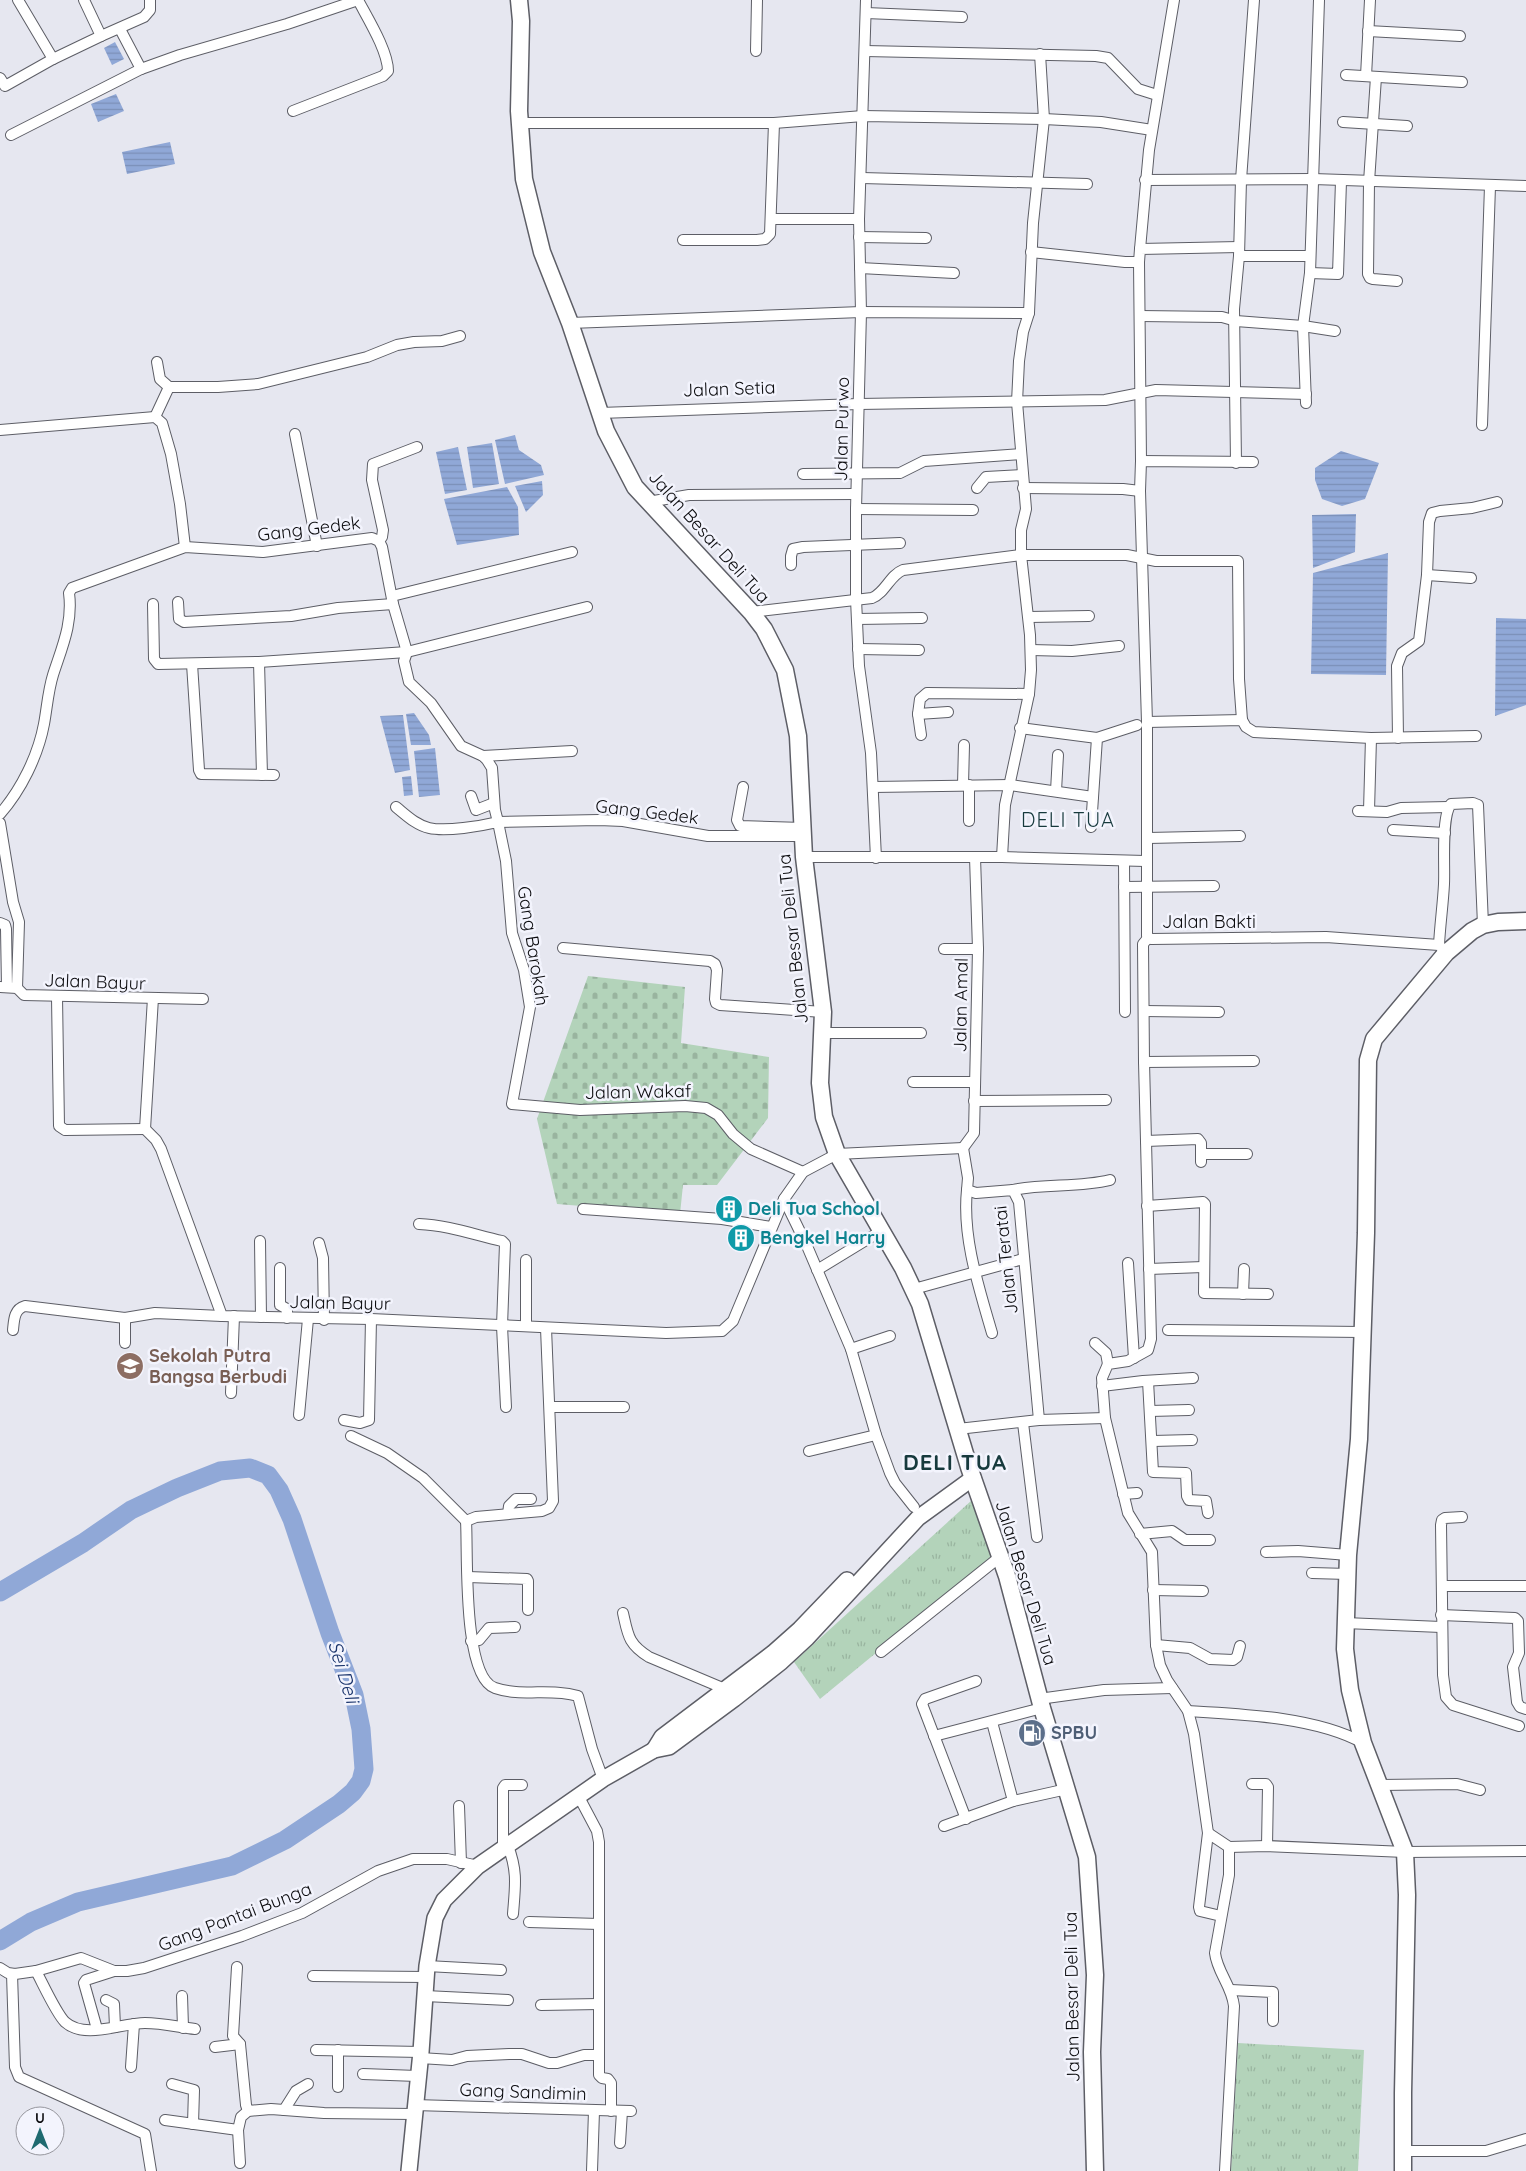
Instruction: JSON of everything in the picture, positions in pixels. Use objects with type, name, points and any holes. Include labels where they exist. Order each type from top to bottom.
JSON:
[{"type":"main road","name":"Jalan Besar Deli Tua","points":[[519,0],[521,21],[518,85],[524,179],[533,222],[545,260],[570,323],[606,431],[627,473],[648,502],[751,612],[764,629],[785,670],[798,736],[804,857],[823,1012],[820,1095],[824,1117],[837,1154],[914,1289],[971,1472],[1001,1556],[1040,1704],[1087,1857],[1095,1975],[1092,2052],[1095,2171]]},
{"type":"main road","points":[[1403,2171],[1407,1895],[1405,1852],[1364,1742],[1349,1681],[1345,1623],[1348,1554],[1359,1439],[1366,1233],[1367,1074],[1370,1050],[1374,1039],[1443,949],[1472,931],[1490,924],[1526,921]]},
{"type":"main road","points":[[654,1750],[662,1737],[773,1653],[800,1629],[914,1507],[971,1472]]},
{"type":"main road","points":[[408,2171],[420,2055],[426,1972],[435,1918],[439,1907],[478,1866],[603,1779],[654,1750],[670,1746],[781,1662],[837,1606],[918,1518],[971,1472]]},
{"type":"street","points":[[18,0],[52,60]]},
{"type":"street","points":[[84,0],[101,36]]},
{"type":"street","points":[[2,84],[101,36],[120,29],[148,13],[151,5],[150,0]]},
{"type":"street","points":[[11,134],[141,69],[180,55],[287,24],[358,0],[380,45],[388,65],[388,71],[383,76],[293,111]]},
{"type":"street","points":[[519,0],[526,0]]},
{"type":"street","points":[[756,51],[757,0]]},
{"type":"street","name":"Jalan Purwo","points":[[866,0],[862,178],[859,219],[861,312],[856,494],[856,599],[860,680],[871,753],[876,858]]},
{"type":"street","name":"Jalan Bakti","points":[[1174,0],[1156,95],[1145,180],[1139,262],[1142,723],[1148,838],[1145,941],[1326,937],[1443,949]]},
{"type":"street","points":[[1236,463],[1236,321],[1234,309],[1254,0]]},
{"type":"street","points":[[1303,326],[1310,273],[1319,0]]},
{"type":"street","points":[[1370,0],[1368,31],[1373,124],[1369,182],[1368,274],[1373,280],[1397,281]]},
{"type":"street","points":[[866,13],[962,17]]},
{"type":"street","points":[[120,29],[141,69]]},
{"type":"street","points":[[1368,31],[1460,36]]},
{"type":"street","points":[[865,51],[1040,54],[1108,58],[1134,87],[1156,95]]},
{"type":"street","points":[[1002,857],[1005,805],[1020,728],[1029,694],[1032,650],[1021,555],[1021,530],[1026,509],[1018,402],[1019,361],[1023,332],[1029,313],[1033,223],[1044,119],[1040,54]]},
{"type":"street","points":[[1346,75],[1462,82]]},
{"type":"street","points":[[520,123],[774,122],[863,116],[1044,119],[1101,122],[1152,130]]},
{"type":"street","points":[[683,240],[765,239],[770,234],[774,122]]},
{"type":"street","points":[[1343,122],[1407,126]]},
{"type":"street","points":[[862,178],[1088,184]]},
{"type":"street","points":[[1145,180],[1313,180],[1526,186]]},
{"type":"street","points":[[1310,273],[1338,274],[1341,181]]},
{"type":"street","points":[[1482,426],[1490,186]]},
{"type":"street","points":[[772,219],[859,219]]},
{"type":"street","points":[[859,237],[926,238]]},
{"type":"street","points":[[1140,249],[1239,251],[1310,256]]},
{"type":"street","points":[[1032,252],[1139,262]]},
{"type":"street","points":[[860,268],[954,273]]},
{"type":"street","points":[[570,323],[861,312],[1029,313]]},
{"type":"street","points":[[1140,316],[1222,317],[1236,321],[1303,326],[1335,331]]},
{"type":"street","name":"Jalan Setia","points":[[600,413],[859,404],[1104,400],[1156,390],[1306,398],[1303,326]]},
{"type":"street","points":[[157,362],[160,380],[169,387],[218,388],[258,384],[367,356],[397,345],[442,341],[460,336]]},
{"type":"street","points":[[155,417],[169,387]]},
{"type":"street","points":[[0,430],[155,417],[162,423],[171,454],[185,547]]},
{"type":"street","points":[[295,434],[317,546]]},
{"type":"street","points":[[379,541],[383,533],[372,480],[373,464],[417,447]]},
{"type":"street","points":[[803,474],[904,472],[924,461],[1021,454]]},
{"type":"street","points":[[1141,461],[1253,462]]},
{"type":"street","points":[[977,488],[986,477],[1023,475]]},
{"type":"street","points":[[1023,488],[1123,489],[1140,491]]},
{"type":"street","points":[[648,502],[689,495],[856,494]]},
{"type":"street","points":[[1398,738],[1398,666],[1402,653],[1419,642],[1428,575],[1429,522],[1432,513],[1440,510],[1472,508],[1497,502]]},
{"type":"street","points":[[856,509],[973,510]]},
{"type":"street","name":"Gang Gedek","points":[[0,814],[20,785],[44,726],[53,675],[69,630],[69,592],[72,588],[185,547],[263,552],[372,538],[379,541],[406,652],[404,661],[409,682],[431,704],[461,746],[483,756]]},
{"type":"street","points":[[791,565],[791,556],[794,549],[815,545],[900,543]]},
{"type":"street","points":[[178,602],[179,619],[184,622],[291,616],[392,600],[572,552]]},
{"type":"street","points":[[751,612],[876,597],[896,574],[903,570],[1021,555],[1127,555],[1156,561],[1238,561],[1239,679],[1242,720],[1246,727],[1254,732],[1371,738],[1476,736]]},
{"type":"street","points":[[1428,575],[1471,578]]},
{"type":"street","points":[[152,604],[156,662],[192,664],[259,662],[406,652],[588,607]]},
{"type":"street","points":[[1029,617],[1089,616]]},
{"type":"street","points":[[857,619],[922,618]]},
{"type":"street","points":[[1032,650],[1072,651],[1119,646]]},
{"type":"street","points":[[858,649],[919,650]]},
{"type":"street","points":[[259,662],[262,775]]},
{"type":"street","points":[[192,664],[199,770],[201,774],[274,775]]},
{"type":"street","points":[[921,735],[918,714],[920,699],[927,693],[1029,694]]},
{"type":"street","points":[[918,714],[948,712]]},
{"type":"street","points":[[1020,728],[1097,738],[1142,723],[1242,720]]},
{"type":"street","points":[[1091,826],[1097,738]]},
{"type":"street","points":[[1371,738],[1363,811],[1387,812],[1401,808],[1448,807],[1456,802],[1478,805],[1490,924]]},
{"type":"street","points":[[964,745],[969,821]]},
{"type":"street","points":[[483,756],[572,751]]},
{"type":"street","points":[[1056,792],[1058,755]]},
{"type":"street","points":[[483,756],[492,768],[494,803],[498,822]]},
{"type":"street","points":[[873,787],[1010,784],[1093,796]]},
{"type":"street","points":[[743,787],[737,820],[740,826],[803,832]]},
{"type":"street","points":[[472,796],[476,810],[494,803]]},
{"type":"street","name":"Gang Gedek","points":[[396,807],[412,820],[429,828],[476,826],[498,822],[599,820],[623,821],[708,836],[803,832]]},
{"type":"street","points":[[1443,949],[1445,833],[1448,807]]},
{"type":"street","name":"Gang Barokah","points":[[498,822],[506,861],[512,933],[524,970],[530,1007],[512,1104]]},
{"type":"street","points":[[0,823],[13,902],[19,922],[8,987]]},
{"type":"street","points":[[1393,830],[1445,833]]},
{"type":"street","points":[[1148,838],[1240,836]]},
{"type":"street","points":[[804,857],[1002,857],[1145,861],[1148,863]]},
{"type":"street","name":"Jalan Amal","points":[[962,1148],[974,1133],[974,1100],[977,1069],[978,949],[975,858]]},
{"type":"street","points":[[1124,861],[1125,1012]]},
{"type":"street","points":[[1124,887],[1214,886]]},
{"type":"street","points":[[0,923],[5,925],[6,929],[8,987]]},
{"type":"street","points":[[1108,1364],[1122,1363],[1134,1358],[1148,1350],[1151,1343],[1144,1062],[1145,941],[1124,944]]},
{"type":"street","points":[[563,948],[710,962],[715,964],[717,970],[715,999],[716,1003],[720,1005],[823,1012]]},
{"type":"street","points":[[944,949],[978,949]]},
{"type":"street","name":"Jalan Bayur","points":[[8,987],[24,995],[153,998],[145,1129]]},
{"type":"street","points":[[57,997],[59,1126],[65,1130],[145,1129],[156,1140],[161,1149],[222,1316]]},
{"type":"street","points":[[153,998],[204,999]]},
{"type":"street","points":[[1144,1011],[1219,1012]]},
{"type":"street","points":[[823,1033],[921,1033]]},
{"type":"street","points":[[1144,1062],[1254,1061]]},
{"type":"street","points":[[913,1082],[975,1082]]},
{"type":"street","points":[[974,1100],[1106,1100]]},
{"type":"street","name":"Jalan Wakaf","points":[[512,1104],[580,1110],[685,1106],[706,1108],[718,1115],[733,1134],[751,1149],[803,1172]]},
{"type":"street","points":[[1146,1142],[1198,1139],[1201,1143],[1201,1158],[1247,1154]]},
{"type":"street","points":[[837,1154],[962,1148],[968,1178],[967,1220],[975,1272],[992,1333]]},
{"type":"street","name":"Jalan Bayur","points":[[13,1330],[16,1312],[19,1307],[25,1306],[125,1318],[155,1312],[666,1333],[722,1331],[734,1321],[771,1227],[784,1200],[803,1172],[837,1154]]},
{"type":"street","points":[[1013,1190],[1034,1186],[1079,1186],[1110,1180]]},
{"type":"street","name":"Jalan Teratai","points":[[967,1190],[976,1193],[1013,1190],[1021,1211],[1023,1259],[1039,1420]]},
{"type":"street","points":[[784,1200],[851,1349],[876,1434],[895,1483],[914,1507]]},
{"type":"street","points":[[1147,1206],[1203,1202],[1205,1204],[1204,1293],[1268,1294]]},
{"type":"street","points":[[584,1209],[722,1219],[771,1227]]},
{"type":"street","points":[[420,1224],[446,1226],[460,1232],[504,1242],[502,1326],[506,1407]]},
{"type":"street","points":[[817,1270],[881,1231]]},
{"type":"street","points":[[260,1241],[261,1317]]},
{"type":"street","points":[[319,1243],[323,1258],[324,1320]]},
{"type":"street","points":[[914,1289],[1023,1259]]},
{"type":"street","points":[[526,1260],[526,1326]]},
{"type":"street","points":[[1128,1263],[1134,1358]]},
{"type":"street","points":[[1149,1269],[1204,1267]]},
{"type":"street","points":[[280,1268],[280,1305],[286,1309],[287,1318]]},
{"type":"street","points":[[1243,1294],[1244,1269]]},
{"type":"street","points":[[231,1393],[234,1316]]},
{"type":"street","points":[[125,1318],[125,1343]]},
{"type":"street","points":[[299,1415],[308,1319]]},
{"type":"street","points":[[344,1420],[360,1423],[369,1420],[372,1320]]},
{"type":"street","points":[[466,1520],[476,1517],[542,1511],[552,1505],[546,1328]]},
{"type":"street","points":[[1168,1330],[1362,1332]]},
{"type":"street","points":[[851,1349],[890,1336]]},
{"type":"street","points":[[1096,1343],[1106,1353],[1108,1364],[1104,1371],[1102,1386],[1105,1418],[1128,1513],[1152,1552],[1156,1645],[1160,1665],[1172,1688],[1188,1711],[1194,1734],[1208,1833],[1204,1880],[1199,1907],[1200,1911],[1204,1913],[1221,1916]]},
{"type":"street","points":[[1102,1386],[1193,1378]]},
{"type":"street","points":[[1148,1381],[1153,1441],[1153,1472],[1186,1473],[1187,1496],[1189,1500],[1206,1501],[1208,1513]]},
{"type":"street","points":[[550,1407],[624,1408]]},
{"type":"street","points":[[1150,1411],[1189,1410]]},
{"type":"street","points":[[958,1429],[1039,1420],[1105,1418]]},
{"type":"street","points":[[1022,1423],[1037,1537]]},
{"type":"street","points":[[809,1451],[876,1434]]},
{"type":"street","points":[[351,1436],[387,1453],[424,1478],[466,1520],[472,1641],[477,1666],[483,1677],[492,1687],[504,1690],[578,1696],[592,1749],[603,1779]]},
{"type":"street","points":[[1153,1441],[1192,1440]]},
{"type":"street","points":[[1123,1494],[1137,1493]]},
{"type":"street","points":[[508,1514],[510,1506],[516,1500],[531,1499]]},
{"type":"street","points":[[1462,1516],[1442,1520],[1441,1628],[1446,1697],[1449,1702],[1519,1726]]},
{"type":"street","points":[[1140,1534],[1172,1531],[1185,1540],[1210,1540]]},
{"type":"street","points":[[1266,1552],[1298,1551],[1348,1554]]},
{"type":"street","points":[[881,1652],[1001,1556]]},
{"type":"street","points":[[1312,1573],[1348,1574]]},
{"type":"street","points":[[468,1577],[527,1579],[528,1610]]},
{"type":"street","points":[[1442,1586],[1526,1586]]},
{"type":"street","points":[[1153,1590],[1203,1591]]},
{"type":"street","points":[[623,1613],[628,1637],[639,1650],[649,1657],[725,1689]]},
{"type":"street","points":[[1441,1615],[1515,1618],[1518,1621],[1519,1653],[1521,1658],[1513,1667],[1517,1702],[1520,1707],[1526,1709]]},
{"type":"street","points":[[1345,1623],[1441,1628]]},
{"type":"street","points":[[472,1641],[479,1640],[489,1628],[515,1628]]},
{"type":"street","points":[[1156,1645],[1185,1646],[1206,1658],[1233,1660],[1237,1658],[1240,1646]]},
{"type":"street","points":[[966,1819],[922,1706],[922,1701],[976,1681]]},
{"type":"street","points":[[934,1736],[992,1722],[1040,1704],[1104,1690],[1172,1688]]},
{"type":"street","points":[[1188,1711],[1263,1716],[1342,1733],[1364,1742]]},
{"type":"street","points":[[992,1722],[1013,1801]]},
{"type":"street","points":[[1252,1784],[1266,1784],[1268,1787],[1267,1846]]},
{"type":"street","points":[[1381,1785],[1457,1784],[1480,1790]]},
{"type":"street","points":[[513,1914],[516,1880],[514,1864],[505,1847],[503,1788],[505,1785],[522,1785]]},
{"type":"street","points":[[944,1826],[1013,1801],[1067,1789]]},
{"type":"street","points":[[579,1796],[597,1831],[599,1842],[599,2075],[602,2078],[608,2078],[611,2082],[621,2111],[620,2143]]},
{"type":"street","points":[[459,1806],[461,1862]]},
{"type":"street","points":[[1208,1833],[1229,1847],[1267,1846],[1405,1852],[1526,1851]]},
{"type":"street","points":[[1225,2171],[1234,2006],[1231,1990],[1216,1960],[1221,1916],[1229,1875],[1229,1847]]},
{"type":"street","name":"Gang Pantai Bunga","points":[[12,1974],[36,1971],[81,1958],[114,1971],[144,1968],[250,1933],[302,1913],[378,1871],[413,1859],[447,1859],[478,1866]]},
{"type":"street","points":[[529,1922],[600,1924]]},
{"type":"street","points":[[237,1967],[233,2036],[240,2044],[248,2111],[241,2117],[238,2130],[240,2163]]},
{"type":"street","points":[[1,1969],[12,1974],[15,2066],[19,2077],[145,2134],[151,2171]]},
{"type":"street","points":[[312,1976],[501,1970]]},
{"type":"street","points":[[36,1971],[64,2021],[77,2028],[97,2029],[160,2023],[195,2029]]},
{"type":"street","points":[[97,2029],[84,1983],[86,1980],[114,1971]]},
{"type":"street","points":[[1231,1990],[1273,1992],[1273,2021]]},
{"type":"street","points":[[182,1996],[183,2028]]},
{"type":"street","points":[[425,1996],[508,2000]]},
{"type":"street","points":[[106,2000],[114,2004],[115,2027]]},
{"type":"street","points":[[540,2005],[599,2004]]},
{"type":"street","points":[[131,2066],[134,2024]]},
{"type":"street","points":[[215,2047],[240,2044]]},
{"type":"street","points":[[316,2050],[420,2055],[454,2060],[467,2056],[522,2054],[557,2063],[584,2055],[599,2055]]},
{"type":"street","points":[[338,2050],[338,2087]]},
{"type":"street","points":[[364,2074],[417,2076]]},
{"type":"street","points":[[172,2084],[194,2090],[193,2124]]},
{"type":"street","points":[[284,2110],[296,2091],[308,2084]]},
{"type":"street","name":"Gang Sandimin","points":[[248,2111],[284,2110],[324,2113],[414,2109],[621,2111]]},
{"type":"street","points":[[592,2171],[594,2111]]},
{"type":"street","points":[[165,2120],[238,2130]]},
{"type":"street","points":[[1404,2151],[1486,2151],[1526,2139]]},
{"type":"green space","points":[[588,976],[685,987],[681,1043],[769,1057],[768,1118],[717,1185],[683,1185],[680,1214],[557,1204],[537,1119]]},
{"type":"green space","points":[[972,1500],[995,1555],[820,1699],[794,1662]]},
{"type":"green space","points":[[1238,2043],[1364,2050],[1358,2171],[1231,2171]]},
{"type":"water","points":[[115,42],[124,59],[112,65],[104,48]]},
{"type":"water","points":[[116,94],[124,111],[98,122],[91,104]]},
{"type":"water","points":[[170,142],[175,164],[127,174],[122,152]]},
{"type":"water","points":[[515,435],[519,450],[541,465],[544,475],[505,484],[495,440]]},
{"type":"water","points":[[492,443],[499,484],[473,488],[467,447]]},
{"type":"water","points":[[458,447],[467,490],[445,494],[436,452]]},
{"type":"water","points":[[1341,451],[1379,463],[1365,499],[1342,506],[1322,499],[1315,480],[1315,468]]},
{"type":"water","points":[[542,481],[543,495],[526,512],[515,486]]},
{"type":"water","points":[[507,487],[518,507],[519,535],[457,545],[444,499]]},
{"type":"water","points":[[1356,514],[1355,552],[1313,568],[1312,515]]},
{"type":"water","points":[[1388,553],[1386,675],[1311,674],[1313,573]]},
{"type":"water","points":[[1496,618],[1526,619],[1526,705],[1495,716]]},
{"type":"water","points":[[414,713],[429,735],[431,745],[411,745],[406,714]]},
{"type":"water","points":[[403,715],[410,770],[395,773],[380,716]]},
{"type":"water","points":[[435,748],[440,795],[419,797],[414,751]]},
{"type":"water","points":[[411,776],[413,795],[404,796],[402,777]]},
{"type":"waterway","name":"Sei Deli","points":[[0,1592],[83,1543],[131,1510],[177,1488],[220,1471],[250,1468],[268,1475],[279,1490],[292,1519],[330,1633],[354,1695],[361,1729],[364,1769],[361,1781],[353,1792],[339,1804],[285,1840],[232,1866],[78,1902],[31,1922],[0,1941]]},
{"type":"place","name":"Deli Tua School","points":[[729,1209]]},
{"type":"place","name":"Bengkel Harry","points":[[741,1238]]},
{"type":"place","name":"Sekolah Putra Bangsa Berbudi","points":[[130,1366]]},
{"type":"place","name":"SPBU","points":[[1032,1733]]},
{"type":"district","name":"DELI TUA","points":[[1068,820]]},
{"type":"district","name":"DELI TUA","points":[[955,1462]]}]
